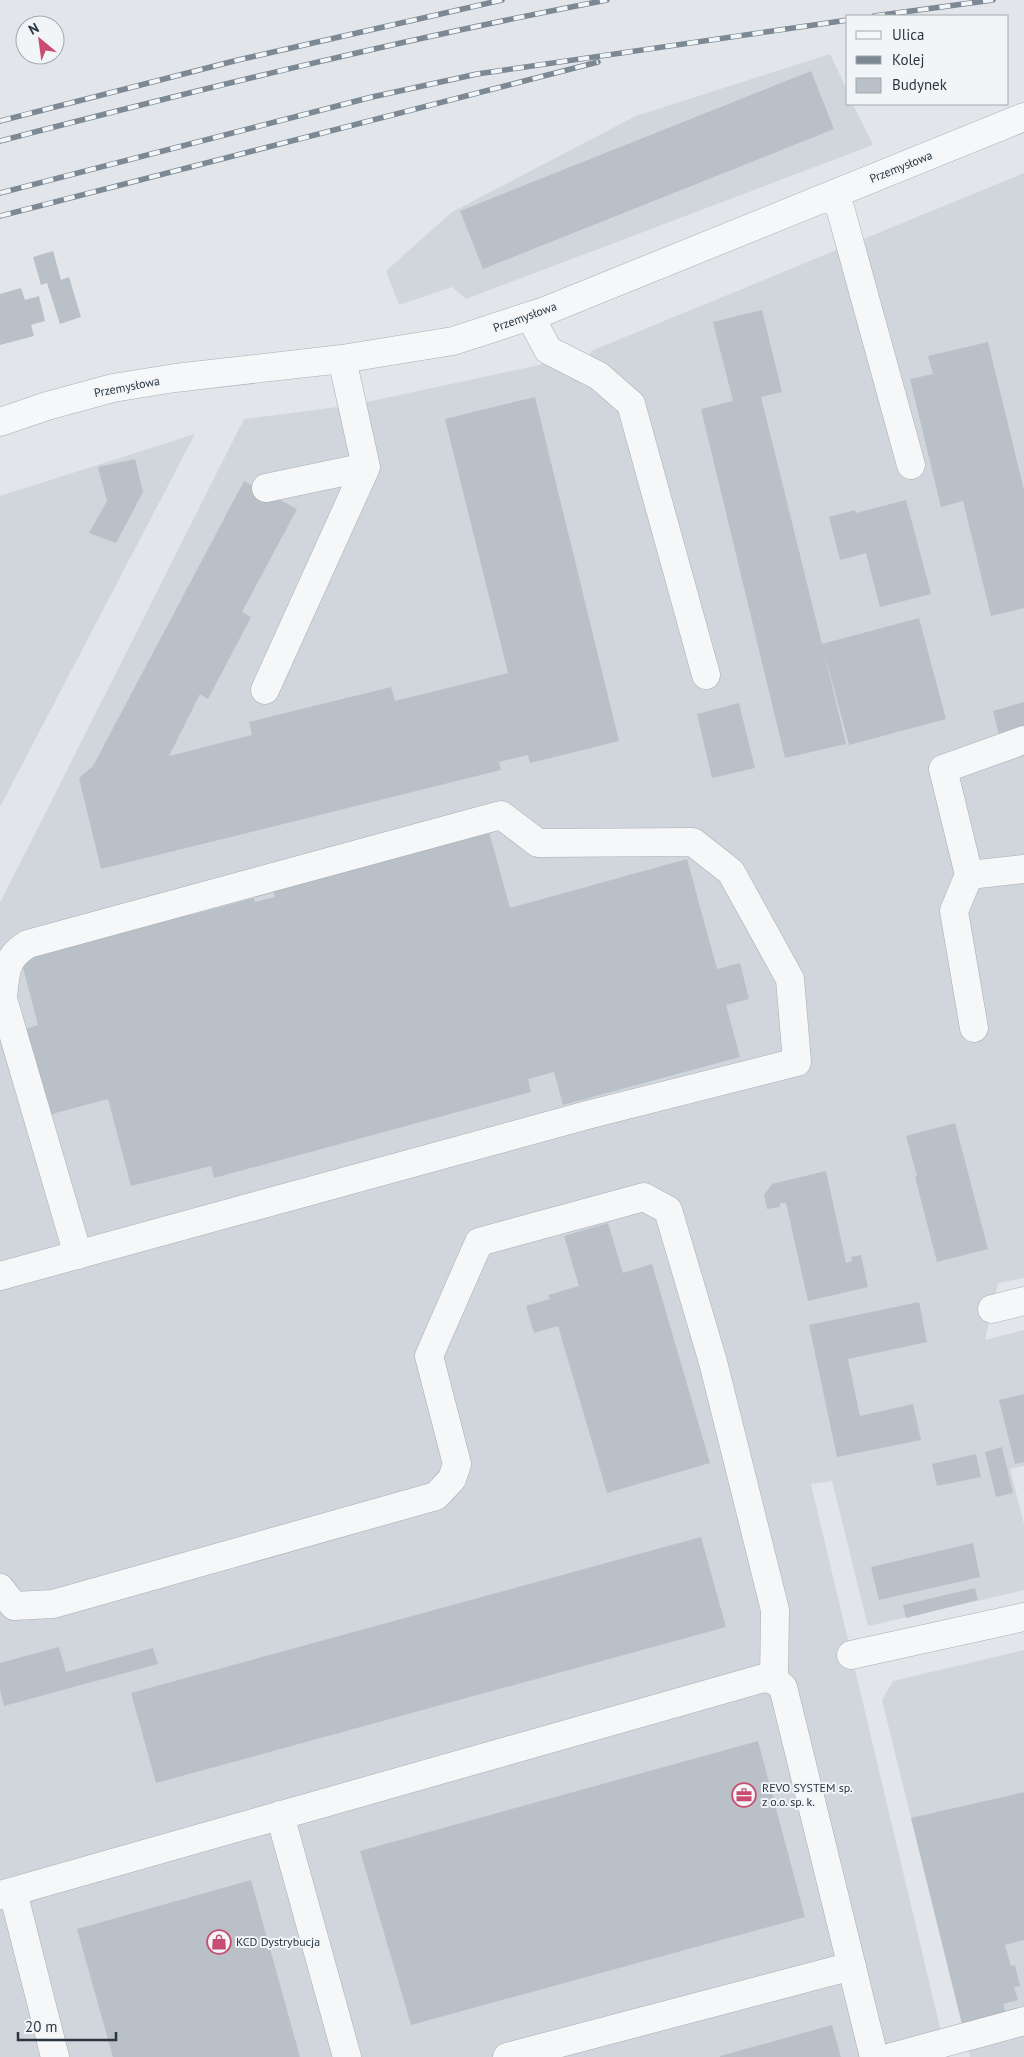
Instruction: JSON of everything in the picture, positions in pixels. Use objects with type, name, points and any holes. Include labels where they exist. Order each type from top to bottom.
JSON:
[{"type":"street","name":"Przemysłowa","points":[[0,422],[47,406],[113,388],[175,378],[342,359],[453,341],[530,316],[1024,117]]},
{"type":"street","points":[[836,193],[911,465]]},
{"type":"street","points":[[530,316],[548,350],[599,376],[631,404],[706,675]]},
{"type":"street","points":[[265,690],[366,467],[342,359]]},
{"type":"street","points":[[266,488],[366,467]]},
{"type":"street","points":[[974,1028],[954,911],[969,875],[943,768],[1024,740]]},
{"type":"street","points":[[0,1276],[78,1255],[591,1114],[797,1062],[790,979],[731,872],[693,842],[538,843],[502,816],[28,944],[15,951],[5,973],[3,999],[78,1255]]},
{"type":"street","points":[[969,875],[1024,869]]},
{"type":"street","points":[[0,1588],[14,1606],[54,1604],[436,1496],[452,1479],[457,1464],[429,1356],[479,1242],[644,1197],[668,1210],[713,1362],[775,1610],[774,1680]]},
{"type":"street","points":[[992,1309],[1024,1302]]},
{"type":"street","points":[[851,1655],[1024,1617]]},
{"type":"street","points":[[56,2057],[6,1894],[764,1678],[774,1680],[783,1687],[874,2057]]},
{"type":"street","points":[[280,1815],[348,2057]]},
{"type":"street","points":[[507,2057],[852,1966]]},
{"type":"street","points":[[892,2057],[1024,2021]]},
{"type":"shaded area","points":[[830,54],[846,88],[846,105],[853,105],[873,145],[466,299],[452,287],[399,305],[386,271],[452,212],[636,116]]},
{"type":"shaded area","points":[[1024,173],[1024,1278],[998,1283],[985,1340],[1024,1330],[1024,1466],[1010,1469],[1024,1524],[1024,1590],[868,1626],[832,1481],[811,1484],[947,2057],[0,2057],[0,903],[244,419],[353,405],[544,364],[584,379],[591,351]]},
{"type":"shaded area","points":[[195,434],[1,805],[0,806],[0,496]]},
{"type":"shaded area","points":[[1024,1650],[1024,2057],[970,2057],[882,1700],[893,1681]]},
{"type":"building","points":[[811,71],[834,129],[483,269],[460,211]]},
{"type":"building","points":[[53,251],[61,280],[69,277],[81,317],[60,324],[47,283],[41,285],[33,257]]},
{"type":"building","points":[[21,288],[25,300],[39,296],[45,321],[31,325],[34,336],[0,345],[0,294]]},
{"type":"building","points":[[762,310],[782,392],[761,397],[822,644],[919,618],[946,719],[849,745],[824,652],[846,744],[785,758],[701,409],[733,401],[713,322]]},
{"type":"building","points":[[988,342],[1024,490],[1024,608],[991,616],[963,501],[941,507],[910,379],[933,374],[928,356]]},
{"type":"building","points":[[535,397],[619,741],[530,763],[528,755],[499,762],[501,770],[101,869],[79,778],[93,766],[244,481],[297,509],[242,612],[251,617],[208,699],[200,694],[169,756],[252,735],[249,722],[391,687],[395,701],[508,673],[445,419]]},
{"type":"building","points":[[135,459],[143,492],[116,543],[89,533],[107,501],[98,467]]},
{"type":"building","points":[[906,500],[931,594],[880,607],[866,553],[840,560],[829,517],[855,510],[856,513]]},
{"type":"building","points":[[1024,702],[1024,727],[999,735],[993,711]]},
{"type":"building","points":[[739,703],[755,768],[712,778],[697,714]]},
{"type":"building","points":[[488,828],[510,908],[687,859],[717,969],[740,963],[749,999],[726,1005],[740,1057],[563,1105],[554,1072],[528,1079],[531,1092],[214,1178],[211,1166],[131,1186],[108,1099],[48,1115],[25,1029],[38,1025],[20,956],[190,911],[191,915],[254,898],[255,902],[275,897],[272,887]]},
{"type":"building","points":[[955,1123],[988,1249],[937,1262],[906,1136]]},
{"type":"building","points":[[826,1171],[846,1263],[852,1261],[851,1257],[861,1255],[868,1287],[808,1301],[786,1203],[780,1203],[780,1207],[767,1209],[764,1195],[772,1184]]},
{"type":"building","points":[[608,1223],[623,1273],[652,1264],[710,1463],[607,1493],[558,1326],[534,1333],[526,1306],[550,1299],[548,1295],[579,1286],[564,1236]]},
{"type":"building","points":[[919,1302],[927,1342],[848,1359],[860,1416],[913,1404],[921,1440],[837,1457],[809,1325]]},
{"type":"building","points":[[1024,1394],[1024,1462],[1015,1464],[999,1400]]},
{"type":"building","points":[[1002,1447],[1013,1493],[996,1497],[985,1452]]},
{"type":"building","points":[[976,1454],[981,1477],[937,1486],[932,1464]]},
{"type":"building","points":[[701,1537],[726,1627],[156,1783],[131,1693]]},
{"type":"building","points":[[973,1543],[980,1577],[879,1600],[871,1567]]},
{"type":"building","points":[[975,1588],[978,1600],[906,1618],[903,1605]]},
{"type":"building","points":[[59,1647],[66,1672],[153,1648],[158,1664],[4,1706],[0,1690],[0,1663]]},
{"type":"building","points":[[758,1741],[805,1917],[411,2025],[360,1851]]},
{"type":"building","points":[[1024,1792],[1024,1940],[1005,1945],[1011,1966],[1015,1965],[1020,1986],[1014,1987],[1018,2000],[1003,2004],[1007,2017],[963,2028],[911,1818]]},
{"type":"building","points":[[251,1880],[300,2057],[113,2057],[77,1929]]},
{"type":"building","points":[[832,2025],[841,2057],[720,2057],[720,2056]]},
{"type":"railway","points":[[0,121],[238,60],[502,0]]},
{"type":"railway","points":[[0,141],[302,66],[454,31],[607,0]]},
{"type":"railway","points":[[881,15],[993,0]]},
{"type":"railway","points":[[0,193],[372,97],[477,74],[846,20]]},
{"type":"railway","points":[[0,216],[598,62]]},
{"type":"place","name":"REVO SYSTEM sp. z o.o. sp. k.","points":[[744,1795]]},
{"type":"place","name":"KCD Dystrybucja","points":[[219,1942]]}]
